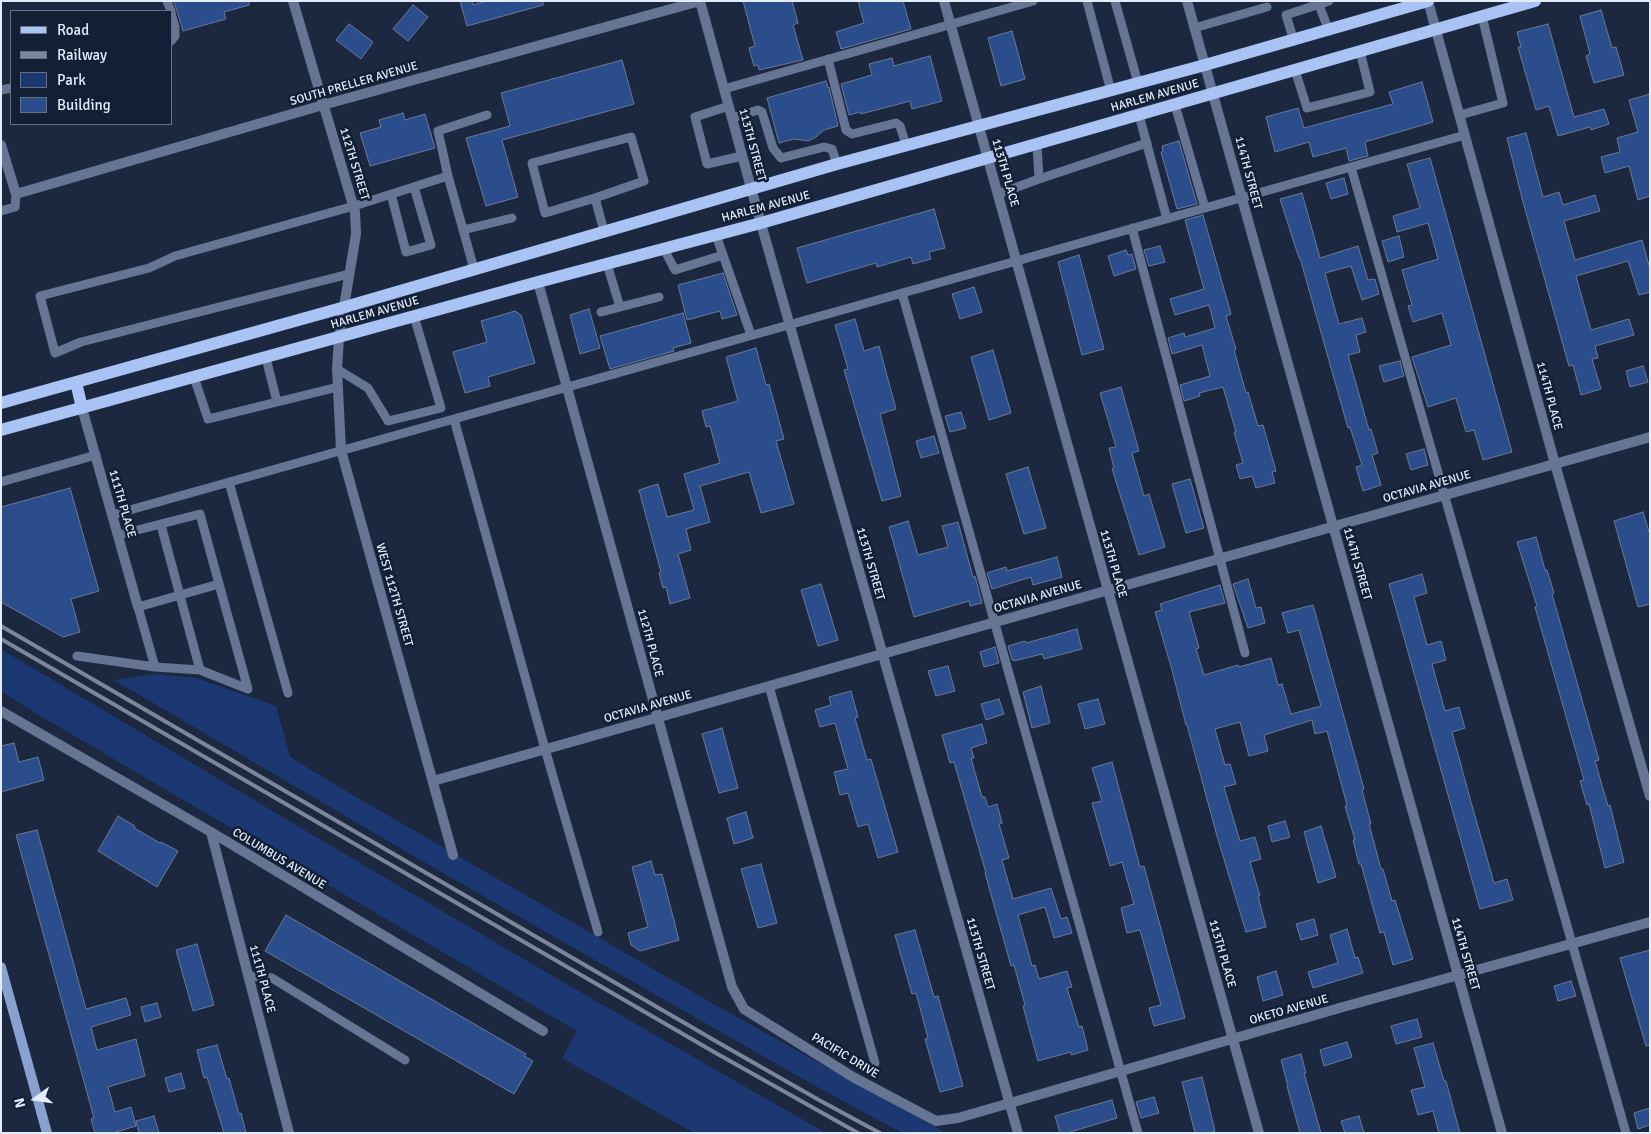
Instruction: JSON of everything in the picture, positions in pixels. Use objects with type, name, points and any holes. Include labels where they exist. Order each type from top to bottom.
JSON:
[{"type":"main road","name":"HARLEM AVENUE","points":[[1,403],[345,307],[751,188],[1294,41],[1428,1]]},
{"type":"main road","name":"HARLEM AVENUE","points":[[1,430],[538,282],[761,223],[1535,1]]},
{"type":"main road","points":[[76,382],[82,408]]},
{"type":"main road","points":[[1,967],[48,1133]]},
{"type":"street","name":"112TH STREET","points":[[293,1],[354,206],[356,234],[339,337]]},
{"type":"street","name":"SOUTH PRELLER AVENUE","points":[[16,194],[323,105],[700,1]]},
{"type":"street","name":"113TH STREET","points":[[700,1],[1018,1133]]},
{"type":"street","name":"113TH PLACE","points":[[944,1],[1259,1133]]},
{"type":"street","name":"114TH STREET","points":[[1187,1],[1502,1133]]},
{"type":"street","name":"114TH PLACE","points":[[1428,1],[1555,464],[1650,796]]},
{"type":"street","points":[[1,145],[16,194]]},
{"type":"street","name":"112TH PLACE","points":[[538,282],[732,986],[744,1009]]},
{"type":"street","name":"WEST 112TH STREET","points":[[339,337],[337,369],[341,450],[453,855]]},
{"type":"street","name":"111TH PLACE","points":[[82,408],[138,607]]},
{"type":"street","name":"OCTAVIA AVENUE","points":[[432,781],[1650,437]]},
{"type":"street","name":"COLUMBUS AVENUE","points":[[1,711],[211,832],[543,1031]]},
{"type":"street","name":"111TH PLACE","points":[[211,832],[289,1133]]},
{"type":"street","name":"OKETO AVENUE","points":[[936,1121],[958,1118],[1650,922]]},
{"type":"street","name":"PACIFIC DRIVE","points":[[744,1009],[853,1076],[936,1121]]},
{"type":"lane","points":[[724,89],[1033,1]]},
{"type":"lane","points":[[1087,1],[1111,91]]},
{"type":"lane","points":[[1115,1],[1138,83]]},
{"type":"lane","points":[[1294,41],[1286,15],[1329,1]]},
{"type":"lane","points":[[1319,5],[1329,31]]},
{"type":"lane","points":[[1194,28],[1267,7]]},
{"type":"lane","points":[[172,16],[175,27],[175,36],[172,40]]},
{"type":"lane","points":[[1460,115],[1503,103],[1482,16]]},
{"type":"lane","points":[[1295,70],[1307,108],[1370,92],[1360,52]]},
{"type":"lane","points":[[828,60],[846,130],[852,134],[896,123],[900,126],[906,145]]},
{"type":"lane","points":[[1175,105],[1205,208]]},
{"type":"lane","points":[[729,106],[695,117],[707,164],[742,156]]},
{"type":"lane","points":[[732,118],[758,110],[762,112],[772,148],[781,158],[824,147],[832,149],[837,164]]},
{"type":"lane","points":[[474,269],[448,176],[438,131],[487,115]]},
{"type":"lane","points":[[1139,115],[1167,219]]},
{"type":"lane","points":[[112,515],[1465,135]]},
{"type":"lane","points":[[631,137],[644,181],[595,198],[546,212],[532,163],[631,137]]},
{"type":"lane","points":[[998,194],[1040,178],[1147,143]]},
{"type":"lane","points":[[1038,144],[1040,178]]},
{"type":"lane","points":[[1351,167],[1626,1133]]},
{"type":"lane","points":[[350,274],[81,342],[55,353],[40,296],[149,268],[175,256],[354,206],[448,176]]},
{"type":"lane","points":[[391,194],[406,252],[431,245],[414,187]]},
{"type":"lane","points":[[1,211],[15,207],[16,194]]},
{"type":"lane","points":[[595,198],[604,231]]},
{"type":"lane","points":[[463,230],[512,218]]},
{"type":"lane","points":[[1132,228],[1245,653]]},
{"type":"lane","points":[[716,235],[751,335]]},
{"type":"lane","points":[[664,249],[675,270],[723,255]]},
{"type":"lane","points":[[607,264],[620,307]]},
{"type":"lane","points":[[902,293],[1138,1133]]},
{"type":"lane","points":[[601,312],[659,296]]},
{"type":"lane","points":[[337,369],[368,388],[388,421],[441,408],[414,316]]},
{"type":"lane","points":[[266,358],[277,402]]},
{"type":"lane","points":[[194,377],[208,419],[338,387]]},
{"type":"lane","points":[[454,419],[545,749],[598,932]]},
{"type":"lane","points":[[1,482],[96,455]]},
{"type":"lane","points":[[229,482],[288,693]]},
{"type":"lane","points":[[77,656],[155,667],[200,670],[248,689],[200,514],[118,535]]},
{"type":"lane","points":[[161,524],[200,670]]},
{"type":"lane","points":[[155,667],[138,607],[219,584]]},
{"type":"lane","points":[[769,686],[875,1064]]},
{"type":"lane","points":[[248,976],[272,978],[405,1060]]},
{"type":"green space","points":[[1,649],[321,840],[826,1133],[694,1133],[562,1058],[577,1031],[37,714],[1,691]]},
{"type":"green space","points":[[156,674],[196,678],[276,706],[290,757],[715,1005],[946,1133],[902,1133],[810,1083],[417,858],[114,680]]},
{"type":"building","points":[[174,1],[249,1],[249,5],[224,12],[226,19],[183,31]]},
{"type":"building","points":[[460,1],[472,1],[473,5],[487,1],[543,1],[543,5],[467,26]]},
{"type":"building","points":[[743,1],[792,1],[798,23],[793,25],[803,60],[759,70],[758,65],[754,66],[749,48],[755,46]]},
{"type":"building","points":[[858,1],[903,1],[911,29],[841,49],[836,32],[864,23]]},
{"type":"building","points":[[413,5],[428,17],[408,41],[393,29]]},
{"type":"building","points":[[1601,10],[1612,48],[1616,47],[1624,75],[1594,83],[1586,56],[1590,54],[1580,16]]},
{"type":"building","points":[[349,24],[373,42],[361,59],[336,40]]},
{"type":"building","points":[[1548,24],[1574,117],[1604,109],[1609,124],[1591,130],[1590,127],[1558,136],[1549,106],[1536,110],[1518,47],[1521,47],[1517,32]]},
{"type":"building","points":[[1012,31],[1025,79],[1001,86],[988,38]]},
{"type":"building","points":[[930,56],[942,101],[912,109],[910,101],[861,114],[860,112],[849,115],[841,84],[872,75],[869,64],[892,58],[894,66]]},
{"type":"building","points":[[622,60],[634,104],[502,140],[518,197],[486,206],[466,138],[510,126],[501,93]]},
{"type":"building","points":[[826,81],[838,126],[824,130],[808,141],[794,139],[779,143],[767,98]]},
{"type":"building","points":[[1422,82],[1433,122],[1365,142],[1368,156],[1349,161],[1346,148],[1313,157],[1309,142],[1275,152],[1266,117],[1298,108],[1304,128],[1393,104],[1389,92]]},
{"type":"building","points":[[1650,94],[1650,196],[1638,200],[1629,166],[1605,173],[1601,157],[1620,152],[1617,138],[1638,132],[1629,100]]},
{"type":"building","points":[[403,113],[405,120],[425,114],[435,148],[370,166],[360,133],[381,127],[379,120]]},
{"type":"building","points":[[1526,133],[1543,197],[1559,192],[1563,205],[1595,195],[1600,211],[1564,221],[1575,260],[1642,240],[1650,269],[1650,292],[1639,295],[1628,261],[1576,276],[1591,330],[1629,319],[1634,335],[1595,346],[1598,358],[1592,359],[1601,389],[1581,395],[1573,365],[1569,366],[1507,138]]},
{"type":"building","points":[[1179,141],[1197,204],[1177,209],[1161,152],[1163,151],[1162,146]]},
{"type":"building","points":[[1430,158],[1512,452],[1483,460],[1474,430],[1466,432],[1456,398],[1428,407],[1412,357],[1451,345],[1442,313],[1413,322],[1408,306],[1412,305],[1402,270],[1438,259],[1428,223],[1397,232],[1393,216],[1420,208],[1407,164]]},
{"type":"building","points":[[1344,178],[1348,194],[1331,199],[1326,183]]},
{"type":"building","points":[[1302,193],[1320,258],[1358,246],[1368,280],[1375,279],[1379,294],[1362,300],[1351,266],[1325,273],[1339,324],[1362,318],[1366,332],[1356,335],[1360,352],[1348,355],[1369,430],[1371,429],[1378,453],[1372,455],[1381,485],[1363,491],[1356,467],[1362,465],[1350,427],[1348,428],[1300,258],[1280,199]]},
{"type":"building","points":[[934,209],[945,248],[929,252],[931,259],[913,264],[911,257],[877,267],[876,263],[807,283],[797,248]]},
{"type":"building","points":[[1203,215],[1231,314],[1226,316],[1246,393],[1248,392],[1258,426],[1263,425],[1276,471],[1272,472],[1275,483],[1256,488],[1252,476],[1240,479],[1236,465],[1243,463],[1223,387],[1199,393],[1200,396],[1184,401],[1180,385],[1210,376],[1202,345],[1172,354],[1168,338],[1184,333],[1185,337],[1215,328],[1209,305],[1175,315],[1170,299],[1204,289],[1185,220]]},
{"type":"building","points":[[1399,236],[1404,257],[1388,262],[1382,241]]},
{"type":"building","points":[[1160,246],[1165,262],[1149,266],[1144,250]]},
{"type":"building","points":[[1126,250],[1128,255],[1132,254],[1136,269],[1114,276],[1108,256]]},
{"type":"building","points":[[1079,255],[1104,349],[1082,355],[1058,262]]},
{"type":"building","points":[[723,273],[737,315],[722,319],[720,311],[687,320],[678,285]]},
{"type":"building","points":[[974,287],[982,312],[960,319],[952,294]]},
{"type":"building","points":[[589,309],[600,348],[580,354],[570,315]]},
{"type":"building","points":[[515,311],[521,315],[535,363],[488,377],[490,386],[465,393],[453,352],[487,342],[481,321]]},
{"type":"building","points":[[683,313],[691,343],[673,348],[674,351],[610,369],[600,336]]},
{"type":"building","points":[[855,319],[864,351],[879,346],[896,409],[880,414],[901,496],[882,501],[844,370],[848,369],[835,325]]},
{"type":"building","points":[[756,348],[766,385],[769,384],[784,439],[776,441],[794,504],[761,513],[749,472],[700,486],[710,522],[686,529],[691,550],[678,554],[690,598],[670,604],[666,587],[663,588],[659,573],[661,572],[639,490],[658,484],[667,517],[694,510],[684,474],[720,463],[710,426],[706,427],[702,411],[738,401],[726,357]]},
{"type":"building","points":[[993,350],[1011,413],[989,420],[971,357]]},
{"type":"building","points":[[1400,361],[1404,376],[1384,382],[1379,366]]},
{"type":"building","points":[[1643,366],[1648,382],[1630,387],[1626,371]]},
{"type":"building","points":[[1121,387],[1139,451],[1132,453],[1144,496],[1149,494],[1165,547],[1139,555],[1112,469],[1114,468],[1109,448],[1116,447],[1100,393]]},
{"type":"building","points":[[961,412],[966,428],[950,432],[945,416]]},
{"type":"building","points":[[934,436],[939,453],[921,458],[916,441]]},
{"type":"building","points":[[1424,449],[1428,465],[1411,470],[1406,454]]},
{"type":"building","points":[[1028,467],[1046,528],[1024,534],[1006,474]]},
{"type":"building","points":[[1190,479],[1204,528],[1186,533],[1172,484]]},
{"type":"building","points":[[70,488],[99,591],[71,599],[80,632],[63,637],[1,602],[1,507]]},
{"type":"building","points":[[1643,512],[1650,535],[1650,604],[1638,607],[1614,521]]},
{"type":"building","points":[[908,521],[918,555],[948,547],[942,526],[958,522],[982,603],[970,606],[969,601],[914,617],[889,527]]},
{"type":"building","points":[[1536,537],[1545,570],[1547,570],[1554,593],[1552,594],[1599,760],[1595,761],[1608,806],[1610,805],[1624,862],[1605,868],[1589,804],[1587,805],[1580,781],[1584,780],[1535,607],[1537,606],[1517,542]]},
{"type":"building","points":[[1057,557],[1062,577],[1033,585],[1031,577],[992,589],[987,573],[1006,567],[1007,571]]},
{"type":"building","points":[[1422,574],[1427,593],[1414,597],[1427,645],[1441,641],[1446,660],[1432,664],[1445,711],[1459,707],[1465,728],[1452,732],[1471,802],[1494,883],[1507,879],[1513,900],[1480,909],[1389,584]]},
{"type":"building","points":[[1248,579],[1256,608],[1261,607],[1265,623],[1248,628],[1233,584]]},
{"type":"building","points":[[821,584],[838,640],[818,646],[801,590]]},
{"type":"building","points":[[1220,585],[1225,603],[1189,612],[1199,648],[1196,649],[1204,675],[1271,658],[1278,685],[1282,684],[1291,714],[1321,706],[1299,630],[1288,633],[1282,613],[1313,605],[1364,789],[1362,790],[1371,824],[1369,824],[1381,869],[1383,869],[1392,901],[1395,900],[1413,959],[1393,965],[1384,932],[1380,933],[1361,864],[1359,864],[1353,840],[1355,840],[1345,806],[1347,805],[1327,731],[1315,734],[1312,720],[1264,735],[1268,751],[1249,756],[1240,722],[1215,729],[1225,765],[1230,764],[1236,784],[1224,787],[1240,841],[1255,837],[1261,859],[1250,862],[1260,896],[1258,896],[1266,927],[1246,932],[1217,836],[1155,612],[1162,610],[1160,604]]},
{"type":"building","points":[[1077,629],[1082,649],[1044,659],[1042,654],[1012,660],[1008,646]]},
{"type":"building","points":[[995,647],[999,663],[984,667],[980,652]]},
{"type":"building","points":[[948,666],[955,691],[936,696],[928,671]]},
{"type":"building","points":[[1041,686],[1050,723],[1032,728],[1023,692]]},
{"type":"building","points":[[851,691],[858,717],[855,718],[867,760],[871,759],[898,852],[878,858],[868,824],[858,827],[848,793],[840,795],[834,772],[848,769],[835,723],[820,727],[815,710],[831,705],[829,697]]},
{"type":"building","points":[[999,699],[1004,714],[986,720],[981,704]]},
{"type":"building","points":[[1098,699],[1105,724],[1085,729],[1078,704]]},
{"type":"building","points":[[982,724],[987,743],[971,748],[974,758],[971,758],[982,797],[985,797],[988,807],[997,804],[1002,823],[999,824],[1009,858],[1002,860],[1013,899],[1051,888],[1061,919],[1067,917],[1072,933],[1054,938],[1045,907],[1018,915],[1032,966],[1035,965],[1039,979],[1067,971],[1072,987],[1067,988],[1079,1027],[1082,1026],[1088,1050],[1071,1055],[1071,1052],[1038,1061],[1014,965],[1011,966],[954,762],[950,763],[942,735]]},
{"type":"building","points":[[722,728],[738,788],[719,793],[702,734]]},
{"type":"building","points":[[14,743],[19,762],[38,757],[44,780],[1,792],[1,746]]},
{"type":"building","points":[[1112,762],[1140,867],[1144,866],[1185,1018],[1154,1026],[1149,1008],[1161,1005],[1140,930],[1127,933],[1121,908],[1134,904],[1122,862],[1110,866],[1092,803],[1102,801],[1092,768]]},
{"type":"building","points":[[746,812],[753,838],[734,844],[727,818]]},
{"type":"building","points":[[118,816],[135,826],[134,828],[178,851],[157,887],[98,851]]},
{"type":"building","points":[[1285,821],[1290,837],[1272,842],[1268,826]]},
{"type":"building","points":[[1321,826],[1336,877],[1318,883],[1304,832]]},
{"type":"building","points":[[37,830],[86,1009],[126,998],[131,1015],[91,1027],[97,1050],[136,1039],[145,1076],[108,1087],[115,1112],[131,1107],[136,1126],[113,1133],[95,1133],[91,1119],[94,1118],[16,835]]},
{"type":"building","points":[[651,861],[655,875],[662,874],[679,940],[640,951],[631,945],[628,933],[648,927],[632,867]]},
{"type":"building","points":[[761,864],[777,923],[758,928],[741,869]]},
{"type":"building","points":[[286,915],[526,1054],[524,1056],[533,1061],[514,1094],[265,951]]},
{"type":"building","points":[[1314,919],[1318,935],[1301,940],[1296,924]]},
{"type":"building","points":[[1347,929],[1355,958],[1358,957],[1363,973],[1313,988],[1308,972],[1338,963],[1330,935]]},
{"type":"building","points":[[915,930],[934,997],[938,996],[963,1086],[940,1092],[925,1039],[928,1038],[916,993],[912,994],[895,935]]},
{"type":"building","points":[[197,944],[214,1005],[193,1011],[176,950]]},
{"type":"building","points":[[1650,950],[1650,1045],[1646,1046],[1620,958]]},
{"type":"building","points":[[1276,971],[1283,995],[1263,1001],[1257,977]]},
{"type":"building","points":[[1571,981],[1576,996],[1558,1001],[1554,986]]},
{"type":"building","points":[[157,1003],[161,1017],[145,1022],[141,1007]]},
{"type":"building","points":[[1417,1019],[1422,1037],[1396,1044],[1391,1026]]},
{"type":"building","points":[[1347,1042],[1352,1057],[1324,1066],[1320,1050]]},
{"type":"building","points":[[1433,1043],[1444,1081],[1446,1081],[1460,1133],[1439,1133],[1433,1111],[1418,1115],[1411,1090],[1425,1087],[1414,1048]]},
{"type":"building","points":[[217,1045],[239,1114],[241,1113],[246,1133],[224,1133],[207,1077],[204,1078],[197,1050]]},
{"type":"building","points":[[1301,1054],[1306,1073],[1304,1073],[1321,1133],[1300,1133],[1287,1086],[1281,1060]]},
{"type":"building","points":[[181,1073],[185,1088],[169,1092],[165,1078]]},
{"type":"building","points":[[1202,1077],[1215,1131],[1195,1133],[1182,1082]]},
{"type":"building","points":[[1154,1097],[1159,1113],[1141,1118],[1136,1102]]},
{"type":"building","points":[[1112,1100],[1117,1118],[1067,1133],[1060,1133],[1055,1116]]},
{"type":"building","points":[[1650,1108],[1650,1125],[1638,1129],[1634,1113]]},
{"type":"building","points":[[154,1116],[159,1133],[139,1133],[136,1121]]},
{"type":"building","points":[[1359,1116],[1364,1133],[1345,1133],[1341,1121]]},
{"type":"railway","points":[[1,626],[719,1043],[880,1133]]},
{"type":"railway","points":[[1,639],[714,1052],[858,1133]]}]
